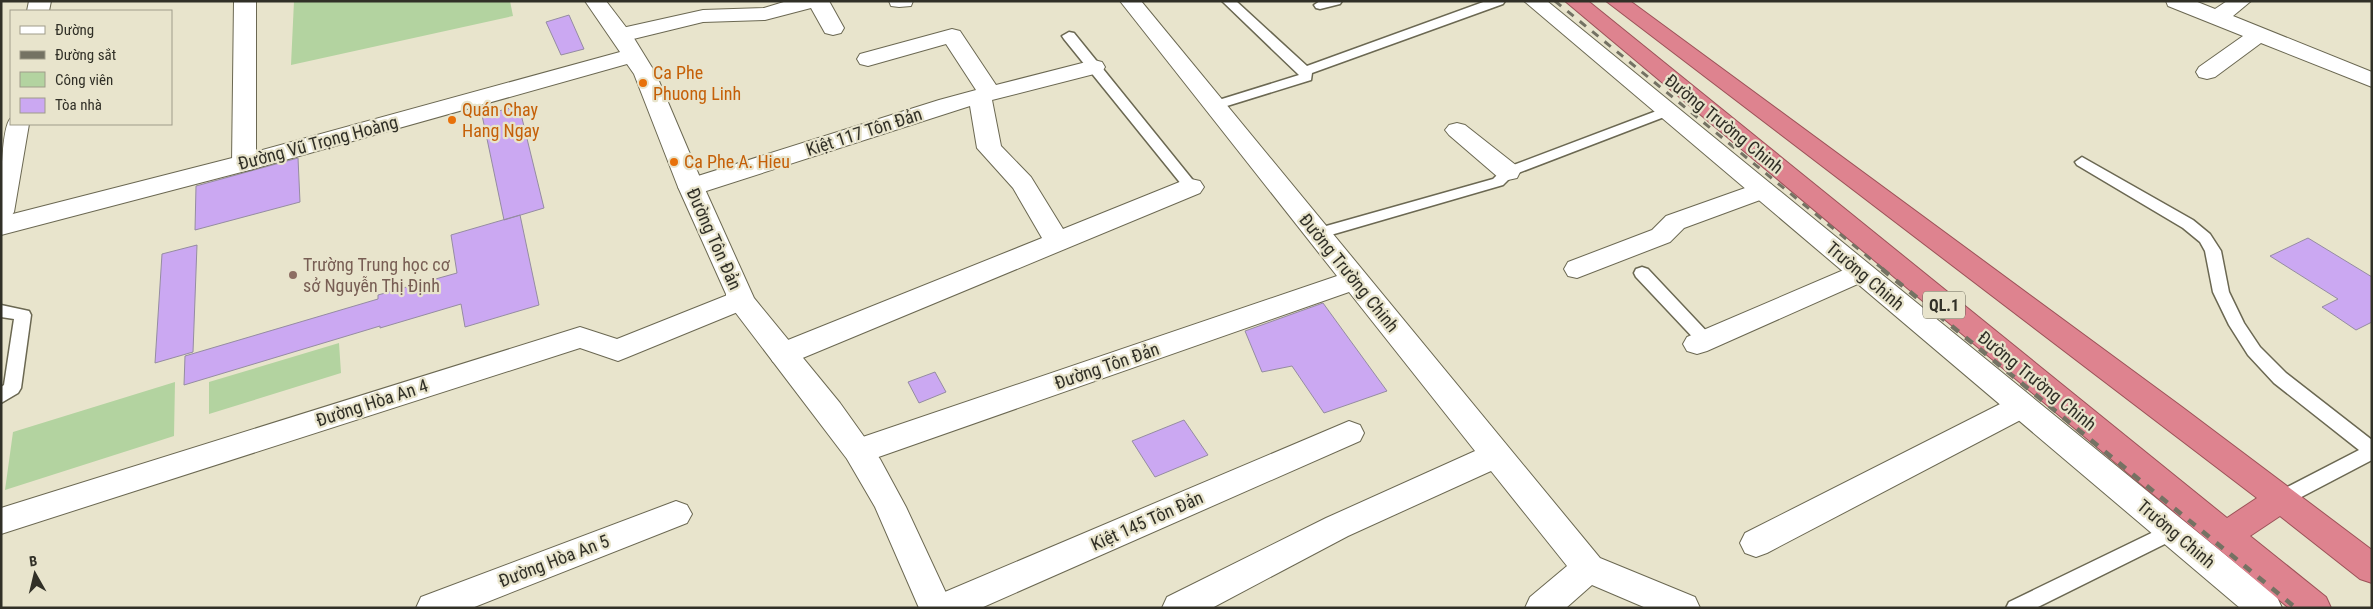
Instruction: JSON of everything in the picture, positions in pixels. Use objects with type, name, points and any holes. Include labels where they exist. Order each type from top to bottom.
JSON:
[{"type":"highway","name":"Đường Trường Chinh","points":[[1575,1],[2314,608]]},
{"type":"highway","name":"Đường Trường Chinh","points":[[1616,1],[2372,568]]},
{"type":"highway","points":[[2225,536],[2281,500]]},
{"type":"street","points":[[244,163],[245,1]]},
{"type":"street","name":"Đường Tôn Đản","points":[[595,1],[628,45],[645,74],[691,187],[740,294],[740,300],[819,396],[859,451],[884,497],[936,608]]},
{"type":"street","points":[[628,45],[703,16],[765,14],[812,1]]},
{"type":"street","points":[[818,1],[833,28]]},
{"type":"street","name":"Đường Trường Chinh","points":[[1130,1],[1316,234],[1449,394],[1588,568]]},
{"type":"street","name":"Trường Chinh","points":[[1534,1],[2265,608]]},
{"type":"street","points":[[2176,1],[2372,80]]},
{"type":"street","points":[[2218,17],[2242,1]]},
{"type":"street","points":[[2207,72],[2259,34]]},
{"type":"street","points":[[868,59],[952,36],[985,96],[989,148],[1022,183],[1058,240]]},
{"type":"street","name":"Đường Vũ Trọng Hoàng","points":[[1,226],[244,163],[628,45]]},
{"type":"street","name":"Kiệt 117 Tôn Đản","points":[[691,187],[947,105],[1094,68]]},
{"type":"street","points":[[1,212],[18,125]]},
{"type":"street","points":[[1456,130],[1508,172]]},
{"type":"street","points":[[783,354],[1191,187]]},
{"type":"street","points":[[1576,269],[1661,236],[1675,222],[1762,190]]},
{"type":"street","points":[[1701,343],[1860,272]]},
{"type":"street","name":"Đường Tôn Đản","points":[[859,451],[1354,280]]},
{"type":"street","name":"Đường Hòa An 4","points":[[1,521],[580,337],[618,350],[740,300]]},
{"type":"street","points":[[1756,543],[2022,406]]},
{"type":"street","name":"Kiệt 145 Tôn Đản","points":[[945,608],[1349,433]]},
{"type":"street","points":[[1179,608],[1337,527],[1496,455]]},
{"type":"street","name":"Đường Hòa An 5","points":[[433,608],[676,514]]},
{"type":"street","points":[[1542,608],[1588,568],[1683,608]]},
{"type":"lane","points":[[1214,106],[1306,77],[1305,71],[1228,1]]},
{"type":"lane","points":[[1320,6],[1336,1]]},
{"type":"lane","points":[[1305,71],[1499,1]]},
{"type":"lane","points":[[1069,36],[1191,187]]},
{"type":"lane","points":[[1316,234],[1498,182],[1508,172],[1666,111]]},
{"type":"lane","points":[[2082,162],[2188,224],[2205,238],[2213,251],[2221,292],[2236,326],[2254,351],[2280,378],[2372,451],[2281,500]]},
{"type":"lane","points":[[1642,273],[1674,304],[1701,343]]},
{"type":"lane","points":[[1,311],[23,315],[12,388],[1,396]]},
{"type":"lane","points":[[2016,608],[2172,531]]},
{"type":"green space","points":[[294,1],[510,1],[513,16],[291,65]]},
{"type":"green space","points":[[339,343],[341,373],[209,414],[209,382]]},
{"type":"green space","points":[[175,382],[174,436],[5,490],[13,432]]},
{"type":"building","points":[[569,15],[584,49],[561,55],[546,22]]},
{"type":"building","points":[[519,106],[544,208],[504,220],[482,115]]},
{"type":"building","points":[[298,158],[300,202],[195,230],[196,186]]},
{"type":"building","points":[[520,215],[539,305],[465,327],[461,304],[380,328],[380,326],[184,385],[185,356],[378,299],[378,295],[457,273],[451,235]]},
{"type":"building","points":[[2308,238],[2372,277],[2372,322],[2356,330],[2322,307],[2338,299],[2270,256]]},
{"type":"building","points":[[197,245],[193,352],[155,363],[162,254]]},
{"type":"building","points":[[1323,303],[1387,391],[1324,413],[1292,366],[1262,372],[1245,331]]},
{"type":"building","points":[[935,372],[946,392],[919,403],[908,382]]},
{"type":"building","points":[[1184,420],[1208,455],[1155,477],[1132,441]]},
{"type":"railway","points":[[1555,1],[1884,270]]},
{"type":"railway","points":[[1882,269],[2296,608]]},
{"type":"place","name":"Ca Phe Phuong Linh","points":[[643,83]]},
{"type":"place","name":"Quán Chay Hang Ngay","points":[[452,120]]},
{"type":"place","name":"Ca Phe A. Hieu","points":[[674,162]]},
{"type":"place","name":"Trường Trung học cơ sở Nguyễn Thị Định","points":[[293,275]]}]
